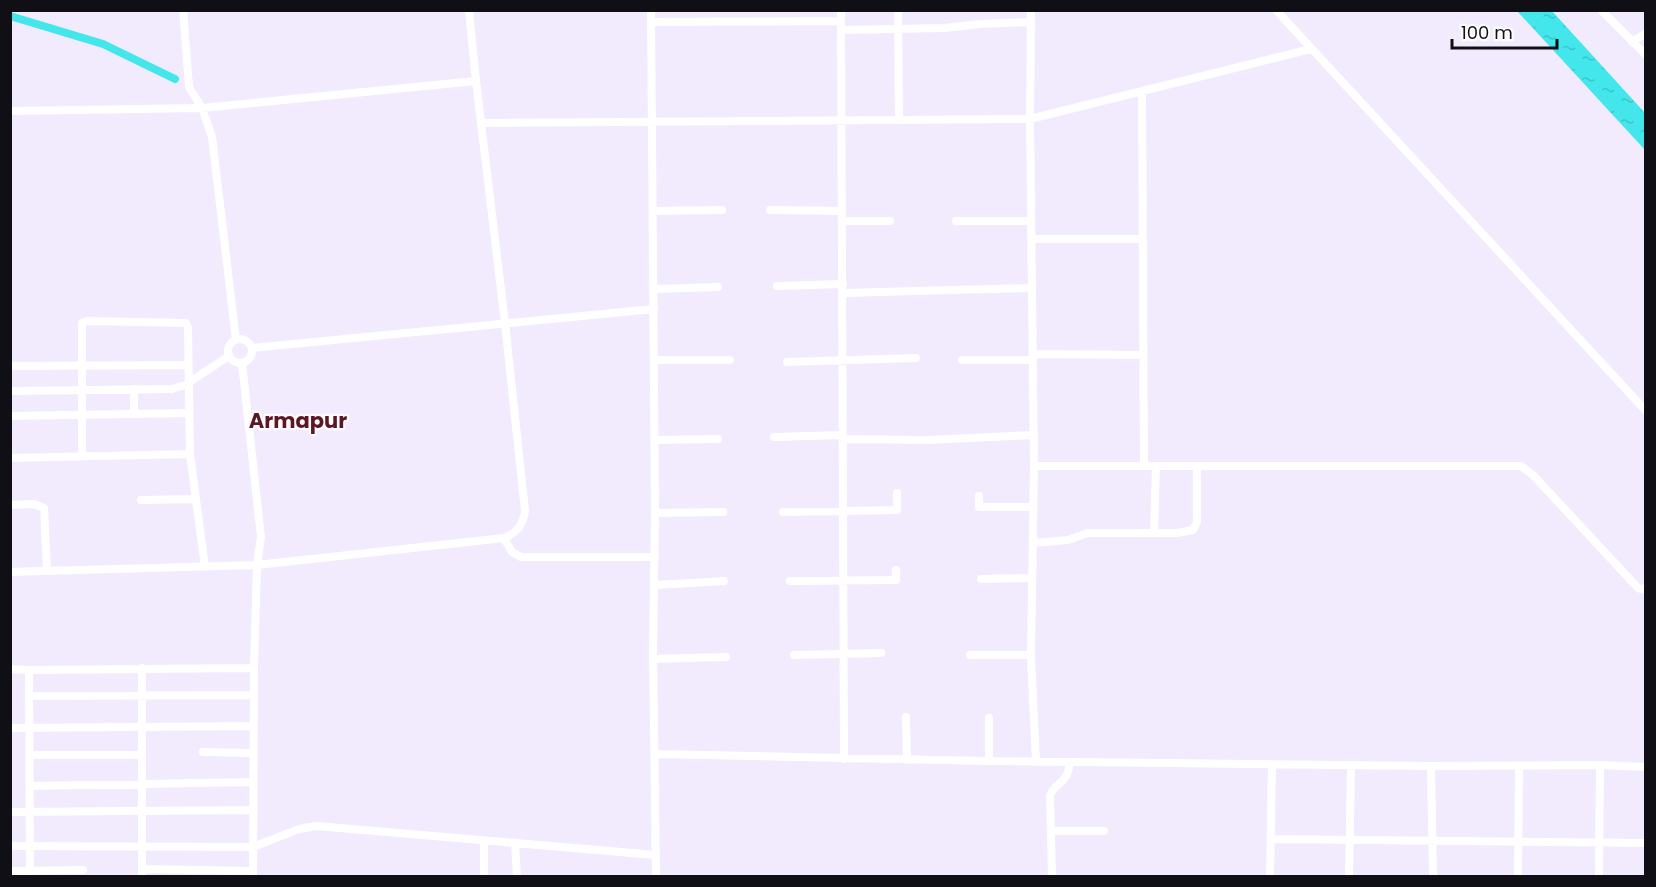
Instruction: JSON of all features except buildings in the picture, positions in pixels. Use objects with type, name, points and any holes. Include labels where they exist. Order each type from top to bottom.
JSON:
[{"type":"street","points":[[183,10],[189,87],[202,108],[212,137],[236,340]]},
{"type":"street","points":[[10,572],[257,565],[504,538],[515,533],[522,523],[525,511],[469,10]]},
{"type":"street","points":[[651,10],[656,876]]},
{"type":"street","points":[[841,10],[844,759]]},
{"type":"street","points":[[898,10],[899,120]]},
{"type":"street","points":[[1031,10],[1034,435],[1031,655],[1036,762]]},
{"type":"street","points":[[1276,10],[1646,411]]},
{"type":"street","points":[[1601,10],[1646,55]]},
{"type":"street","points":[[651,22],[898,29],[1031,22]]},
{"type":"street","points":[[1632,42],[1646,33]]},
{"type":"street","points":[[481,123],[1030,119],[1311,49]]},
{"type":"street","points":[[10,111],[202,108],[476,81]]},
{"type":"street","points":[[1142,92],[1144,466]]},
{"type":"street","points":[[653,211],[722,210]]},
{"type":"street","points":[[770,210],[842,211]]},
{"type":"street","points":[[956,221],[1031,220]]},
{"type":"street","points":[[843,221],[890,221]]},
{"type":"street","points":[[1031,239],[1143,239]]},
{"type":"street","points":[[777,286],[843,289],[1032,288]]},
{"type":"street","points":[[654,289],[718,287]]},
{"type":"street","points":[[252,348],[654,309]]},
{"type":"street","points":[[82,456],[82,323],[88,321],[183,322],[189,328],[190,454],[205,567]]},
{"type":"street","points":[[236,340],[248,342],[252,348],[249,359],[242,363],[234,362],[229,356],[230,345],[236,340]]},
{"type":"street","points":[[962,360],[1144,355]]},
{"type":"street","points":[[10,391],[172,389],[188,383],[229,356]]},
{"type":"street","points":[[787,362],[916,358]]},
{"type":"street","points":[[654,360],[730,360]]},
{"type":"street","points":[[142,668],[142,873],[253,874],[254,668],[257,565],[261,537],[242,363]]},
{"type":"street","points":[[10,366],[188,365]]},
{"type":"street","points":[[134,389],[134,414]]},
{"type":"street","points":[[10,416],[189,413]]},
{"type":"street","points":[[774,437],[927,440],[1034,435]]},
{"type":"street","points":[[654,440],[718,439]]},
{"type":"street","points":[[10,458],[190,454]]},
{"type":"street","points":[[1034,466],[1521,466],[1533,475],[1638,588],[1646,590]]},
{"type":"street","points":[[1154,533],[1156,466]]},
{"type":"street","points":[[1033,543],[1068,540],[1088,533],[1190,532],[1196,527],[1197,466]]},
{"type":"street","points":[[783,512],[897,510],[897,494]]},
{"type":"street","points":[[979,496],[979,507],[1033,507]]},
{"type":"street","points":[[141,500],[196,499]]},
{"type":"street","points":[[10,505],[34,504],[44,508],[47,571]]},
{"type":"street","points":[[655,513],[723,512]]},
{"type":"street","points":[[504,538],[512,552],[521,557],[655,557]]},
{"type":"street","points":[[790,582],[896,580],[896,570]]},
{"type":"street","points":[[981,579],[1032,578]]},
{"type":"street","points":[[655,585],[724,581]]},
{"type":"street","points":[[794,655],[881,653]]},
{"type":"street","points":[[970,655],[1031,655]]},
{"type":"street","points":[[653,659],[726,657]]},
{"type":"street","points":[[10,669],[254,668]]},
{"type":"street","points":[[29,670],[30,874]]},
{"type":"street","points":[[29,696],[254,695]]},
{"type":"street","points":[[906,717],[907,760]]},
{"type":"street","points":[[989,718],[989,761]]},
{"type":"street","points":[[10,728],[253,726]]},
{"type":"street","points":[[203,752],[253,753]]},
{"type":"street","points":[[655,754],[1036,762],[1646,767]]},
{"type":"street","points":[[30,755],[142,755]]},
{"type":"street","points":[[1052,876],[1052,792],[1066,778],[1070,762]]},
{"type":"street","points":[[1270,876],[1272,765]]},
{"type":"street","points":[[1349,876],[1351,765]]},
{"type":"street","points":[[1599,876],[1600,765]]},
{"type":"street","points":[[1431,766],[1433,876]]},
{"type":"street","points":[[1518,876],[1519,766]]},
{"type":"street","points":[[30,786],[253,782]]},
{"type":"street","points":[[10,812],[253,810]]},
{"type":"street","points":[[10,846],[253,847],[309,826],[657,855]]},
{"type":"street","points":[[1052,831],[1104,831]]},
{"type":"street","points":[[1271,839],[1646,843]]},
{"type":"street","points":[[484,841],[484,876]]},
{"type":"street","points":[[515,844],[517,876]]},
{"type":"street","points":[[10,871],[30,874],[83,870]]},
{"type":"water","points":[[1517,11],[1552,11],[1645,113],[1645,150]]},
{"type":"waterway","points":[[10,16],[103,44],[175,79]]},
{"type":"district","name":"Armapur","points":[[298,421]]}]
